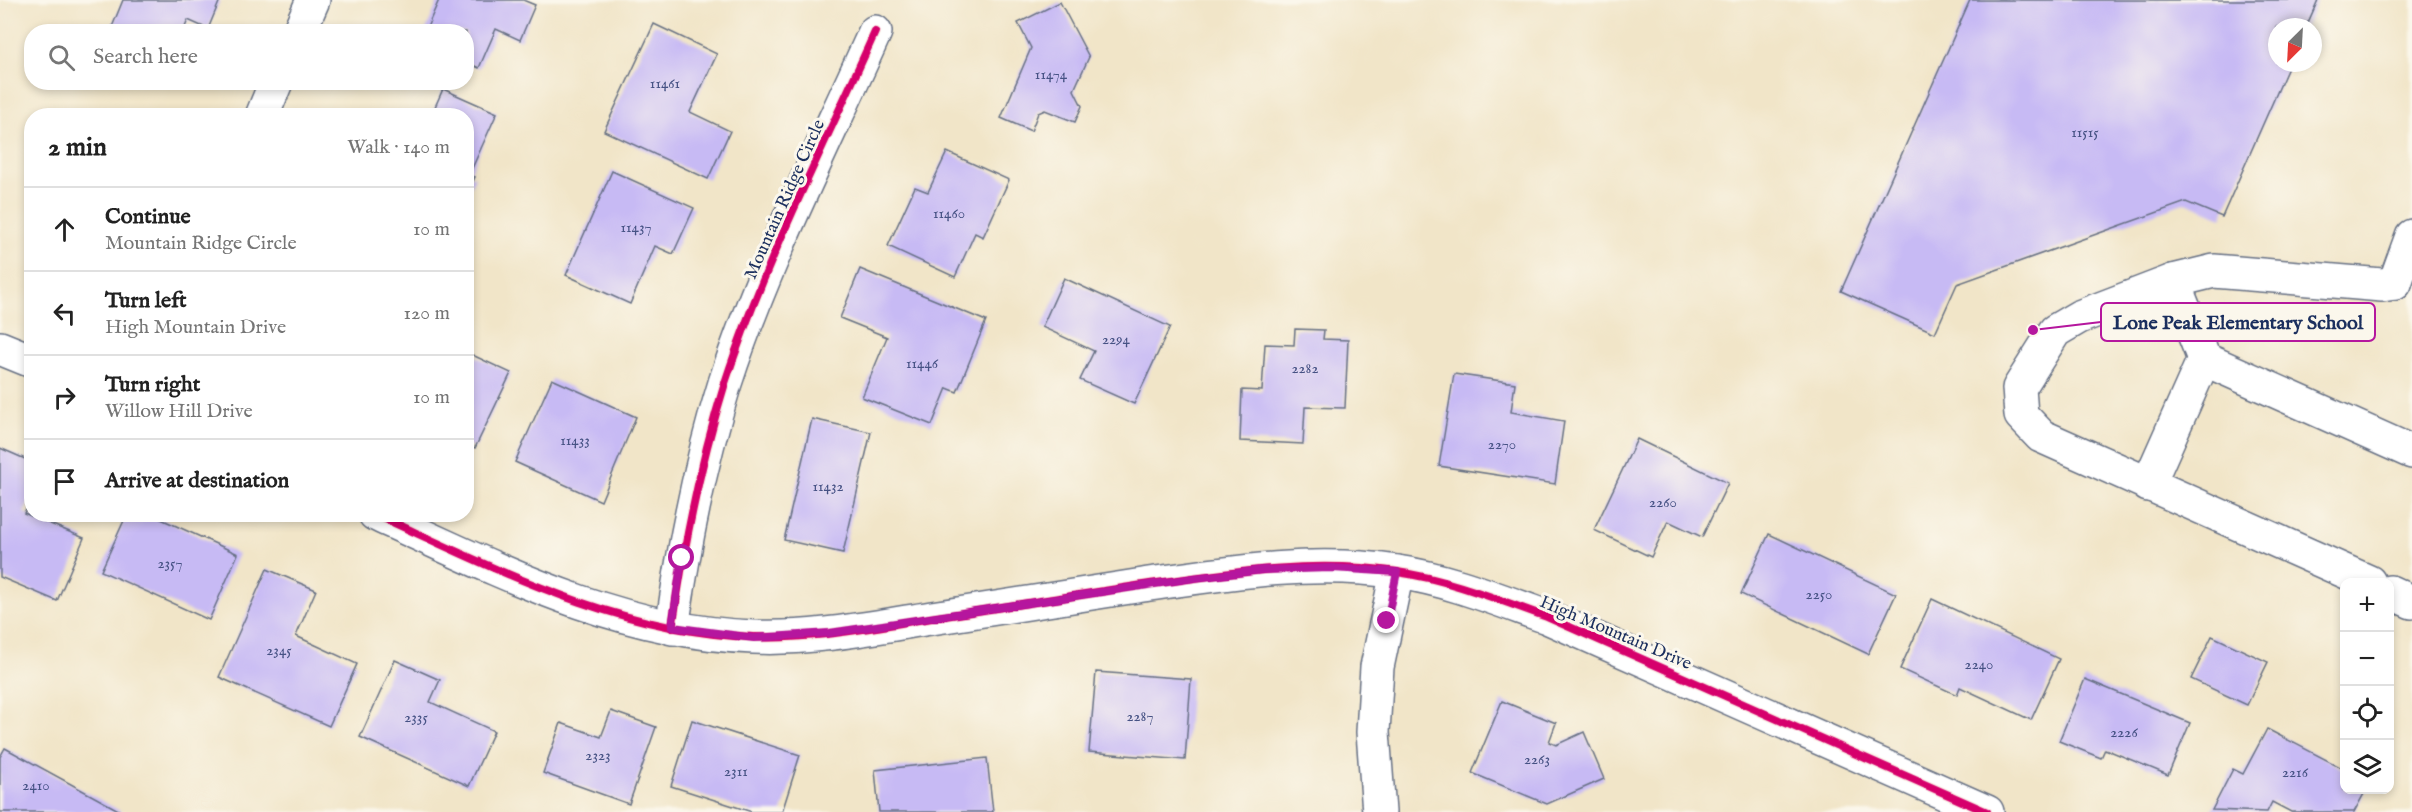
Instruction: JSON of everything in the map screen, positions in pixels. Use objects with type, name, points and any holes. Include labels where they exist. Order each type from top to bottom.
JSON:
[{"type":"street","points":[[302,24],[313,0]]},
{"type":"street","name":"Mountain Ridge Circle","points":[[672,627],[700,470],[726,382],[758,294],[875,32]]},
{"type":"street","points":[[265,108],[273,90]]},
{"type":"street","points":[[2360,578],[2042,436],[2021,415],[2019,388],[2055,331],[2079,316],[2174,281],[2214,272],[2382,285],[2403,290],[2412,236]]},
{"type":"street","points":[[2174,281],[2204,359],[2412,452]]},
{"type":"street","points":[[0,348],[24,358]]},
{"type":"street","points":[[2148,485],[2204,359]]},
{"type":"street","name":"High Mountain Drive","points":[[393,522],[536,587],[605,611],[672,627],[754,638],[830,633],[1194,578],[1263,570],[1332,568],[1397,572],[1473,591],[1547,617],[1987,812]]},
{"type":"street","points":[[1379,812],[1373,732],[1377,667],[1397,572]]},
{"type":"street","points":[[2394,594],[2412,602]]},
{"type":"building","points":[[123,0],[220,0],[210,24],[197,24],[188,20],[186,24],[113,24]]},
{"type":"building","points":[[439,0],[523,0],[535,5],[520,40],[496,29],[479,68],[474,66],[474,24],[428,24]]},
{"type":"building","points":[[1970,0],[2318,0],[2310,18],[2268,18],[2268,72],[2286,72],[2222,217],[2186,202],[1957,284],[1935,333],[1841,291]]},
{"type":"building","points":[[1060,2],[1089,57],[1074,90],[1082,106],[1075,122],[1045,110],[1038,113],[1031,131],[1001,118],[1031,48],[1018,23]]},
{"type":"building","points":[[654,24],[717,54],[690,112],[730,131],[708,179],[604,131]]},
{"type":"building","points":[[443,90],[445,90],[497,113],[474,164],[474,108],[435,108]]},
{"type":"building","points":[[947,152],[1009,180],[983,237],[975,233],[955,277],[888,246],[915,187],[928,192]]},
{"type":"building","points":[[612,171],[694,208],[673,254],[655,246],[630,304],[566,275]]},
{"type":"building","points":[[860,269],[986,321],[957,392],[947,388],[932,425],[862,397],[887,337],[840,318]]},
{"type":"building","points":[[1064,278],[1170,327],[1134,404],[1080,380],[1094,351],[1042,327]]},
{"type":"building","points":[[1295,329],[1324,330],[1323,339],[1348,340],[1345,408],[1305,407],[1303,444],[1240,441],[1242,390],[1262,391],[1265,344],[1294,345]]},
{"type":"building","points":[[474,356],[511,373],[474,448]]},
{"type":"building","points":[[1454,374],[1515,383],[1511,412],[1564,421],[1555,484],[1439,466]]},
{"type":"building","points":[[552,379],[636,417],[601,501],[515,462]]},
{"type":"building","points":[[812,419],[871,432],[843,553],[784,540]]},
{"type":"building","points":[[1637,439],[1728,483],[1702,537],[1668,521],[1651,557],[1594,530]]},
{"type":"building","points":[[0,448],[24,458],[24,522],[46,522],[84,538],[57,601],[0,577]]},
{"type":"building","points":[[123,522],[168,522],[238,554],[209,620],[101,571]]},
{"type":"building","points":[[1769,534],[1896,594],[1868,654],[1741,594]]},
{"type":"building","points":[[267,569],[316,590],[296,636],[357,664],[329,726],[219,677]]},
{"type":"building","points":[[1932,599],[2059,659],[2031,720],[1960,687],[1957,695],[1900,669]]},
{"type":"building","points":[[2212,636],[2268,662],[2247,705],[2191,679]]},
{"type":"building","points":[[395,660],[440,680],[430,702],[494,731],[469,786],[360,737]]},
{"type":"building","points":[[1096,672],[1191,679],[1185,760],[1089,752]]},
{"type":"building","points":[[2085,679],[2190,723],[2168,775],[2105,749],[2101,758],[2059,741]]},
{"type":"building","points":[[1502,701],[1556,723],[1549,742],[1556,745],[1584,732],[1604,779],[1547,804],[1472,773]]},
{"type":"building","points":[[611,711],[656,727],[629,804],[543,773],[561,723],[601,737]]},
{"type":"building","points":[[692,720],[800,755],[782,812],[752,812],[671,786]]},
{"type":"building","points":[[2267,729],[2340,767],[2340,794],[2364,794],[2354,812],[2291,812],[2272,802],[2267,812],[2212,810],[2233,769],[2243,774]]},
{"type":"building","points":[[5,748],[122,812],[0,812],[0,757]]},
{"type":"building","points":[[987,758],[993,812],[879,812],[875,770]]},
{"type":"cycle path","points":[[672,628],[694,504],[725,383],[776,250],[875,32]]},
{"type":"cycle path","points":[[392,522],[512,576],[606,610],[703,633],[753,637],[801,636],[849,631],[1143,585],[1270,569],[1365,568],[1416,575],[1473,591],[1547,617],[1987,812]]},
{"type":"place","name":"Lone Peak Elementary School","points":[[2033,330]]},
{"type":"route","points":[[682,558],[672,627],[754,638],[830,633],[1194,578],[1263,570],[1332,568],[1397,572],[1387,621]]}]
